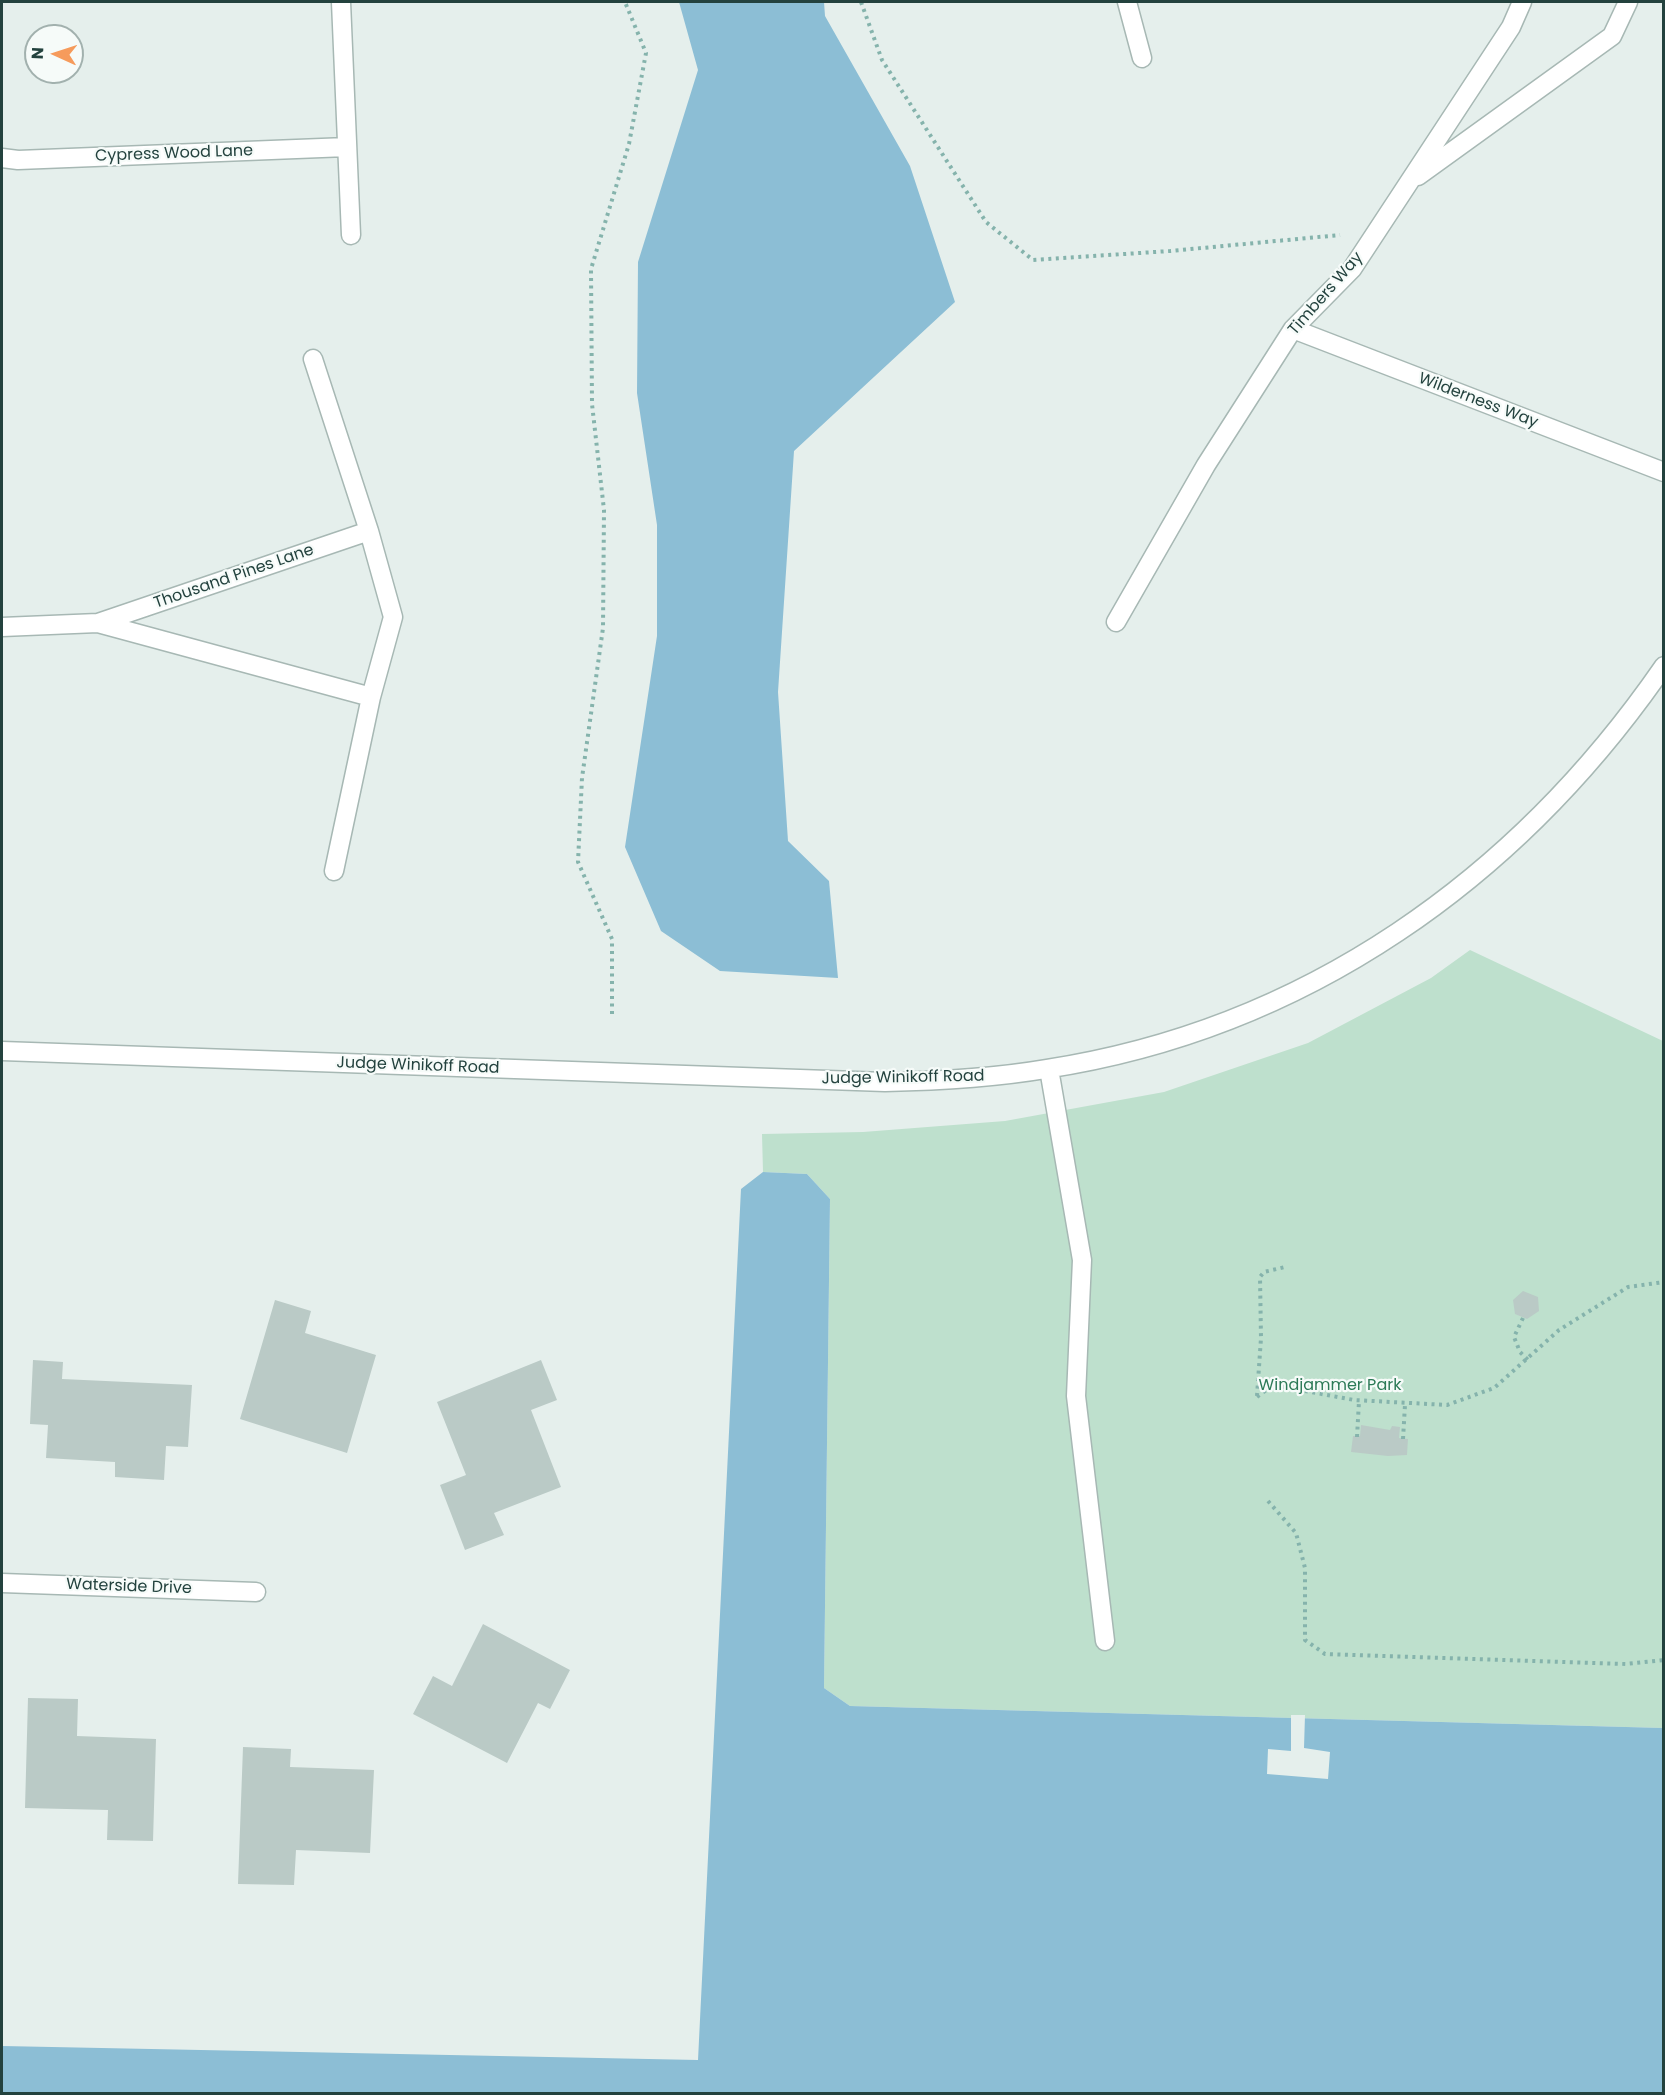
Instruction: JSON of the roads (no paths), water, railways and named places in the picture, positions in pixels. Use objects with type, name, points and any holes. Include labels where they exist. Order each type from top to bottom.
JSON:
[{"type":"street","points":[[341,2],[351,235]]},
{"type":"street","points":[[1127,2],[1142,58]]},
{"type":"street","name":"Timbers Way","points":[[1116,621],[1206,465],[1293,329],[1352,269],[1511,27],[1522,2]]},
{"type":"street","points":[[1408,183],[1612,36],[1628,2]]},
{"type":"street","name":"Cypress Wood Lane","points":[[2,158],[18,160],[347,147]]},
{"type":"street","name":"Wilderness Way","points":[[1293,329],[1664,472]]},
{"type":"street","points":[[313,359],[369,531],[393,617],[371,697],[334,871]]},
{"type":"street","name":"Thousand Pines Lane","points":[[2,627],[98,623],[369,531]]},
{"type":"street","name":"Thousand Pines Lane","points":[[98,623],[371,697]]},
{"type":"street","name":"Judge Winikoff Road","points":[[2,1051],[885,1082],[1002,1076],[1049,1069],[1161,1043],[1252,1011],[1339,969],[1381,943],[1467,881],[1539,818],[1608,743],[1664,666]]},
{"type":"street","points":[[1049,1069],[1082,1260],[1076,1396],[1105,1641]]},
{"type":"street","name":"Waterside Drive","points":[[2,1583],[256,1592]]},
{"type":"water","points":[[679,2],[824,2],[825,16],[910,166],[955,302],[794,451],[778,692],[788,841],[829,881],[838,978],[720,971],[661,931],[625,847],[657,636],[657,525],[637,393],[638,262],[698,70]]},
{"type":"water","points":[[763,1172],[807,1174],[830,1199],[824,1688],[850,1706],[1663,1728],[1663,2093],[2,2094],[2,2046],[698,2060],[741,1189]]},
{"type":"park label","name":"Windjammer Park","points":[[1330,1386]]}]
